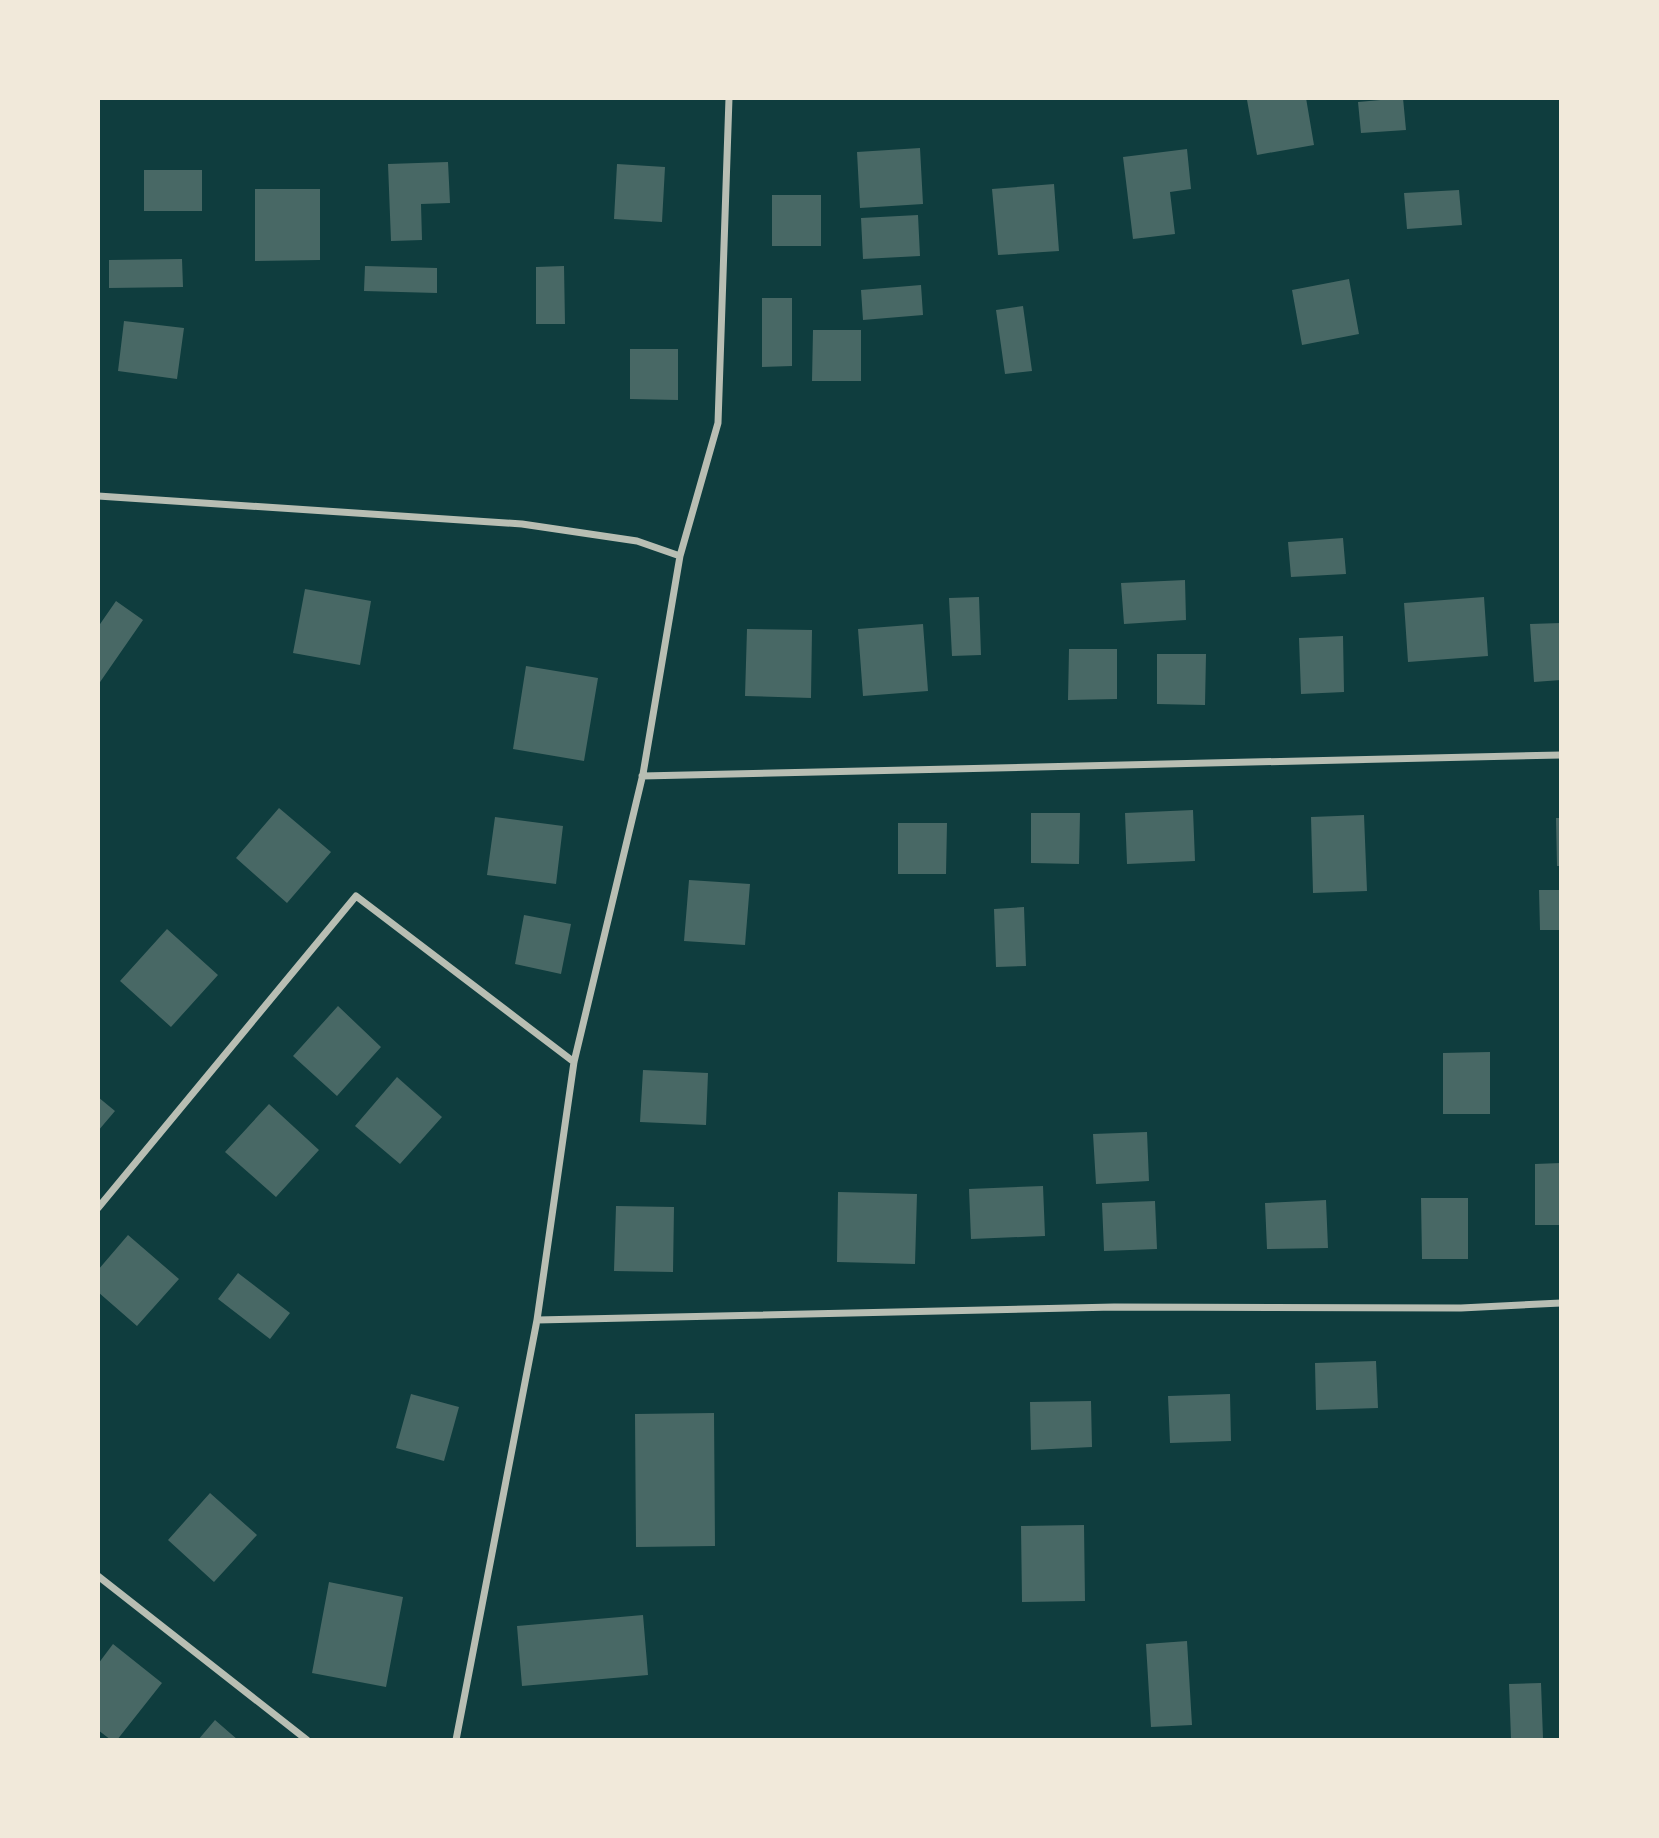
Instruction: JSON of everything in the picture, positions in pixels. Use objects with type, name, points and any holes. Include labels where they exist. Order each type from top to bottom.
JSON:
[{"type":"street","points":[[456,1740],[537,1320],[574,1062],[642,776],[680,556],[719,423],[729,98]]},
{"type":"street","points":[[98,496],[522,524],[637,541],[680,556]]},
{"type":"street","points":[[642,776],[1561,755]]},
{"type":"street","points":[[98,1208],[355,896],[574,1062]]},
{"type":"street","points":[[537,1320],[1114,1307],[1461,1308],[1561,1303]]},
{"type":"street","points":[[98,1576],[307,1740]]},
{"type":"building","points":[[1306,98],[1314,145],[1257,155],[1247,100]]},
{"type":"building","points":[[1403,98],[1406,130],[1361,133],[1358,102]]},
{"type":"building","points":[[920,148],[923,204],[860,208],[857,152]]},
{"type":"building","points":[[1187,149],[1191,189],[1170,192],[1175,234],[1133,239],[1123,157]]},
{"type":"building","points":[[448,162],[450,203],[421,204],[422,240],[391,241],[388,164]]},
{"type":"building","points":[[617,164],[665,167],[662,222],[614,219]]},
{"type":"building","points":[[144,170],[202,170],[202,211],[144,211]]},
{"type":"building","points":[[1054,184],[1059,251],[998,255],[992,189]]},
{"type":"building","points":[[255,189],[320,189],[320,260],[255,261]]},
{"type":"building","points":[[1459,190],[1462,225],[1407,229],[1404,193]]},
{"type":"building","points":[[772,195],[821,195],[821,246],[772,246]]},
{"type":"building","points":[[918,215],[920,256],[863,259],[861,218]]},
{"type":"building","points":[[182,259],[183,287],[109,288],[109,260]]},
{"type":"building","points":[[365,266],[437,268],[437,293],[364,291]]},
{"type":"building","points":[[564,266],[565,324],[536,324],[536,267]]},
{"type":"building","points":[[1349,279],[1359,334],[1302,345],[1292,290]]},
{"type":"building","points":[[921,285],[923,315],[863,320],[861,290]]},
{"type":"building","points":[[762,298],[792,298],[792,366],[762,367]]},
{"type":"building","points":[[1023,306],[1032,371],[1005,374],[996,310]]},
{"type":"building","points":[[124,321],[184,328],[177,379],[118,371]]},
{"type":"building","points":[[813,330],[861,330],[861,381],[812,381]]},
{"type":"building","points":[[630,349],[678,349],[678,400],[630,399]]},
{"type":"building","points":[[1343,538],[1346,574],[1291,577],[1288,542]]},
{"type":"building","points":[[1185,580],[1186,620],[1124,624],[1121,583]]},
{"type":"building","points":[[305,589],[371,601],[360,665],[293,653]]},
{"type":"building","points":[[979,597],[981,655],[952,656],[949,598]]},
{"type":"building","points":[[1484,597],[1488,656],[1408,662],[1404,603]]},
{"type":"building","points":[[116,601],[143,620],[98,685],[98,627]]},
{"type":"building","points":[[1561,623],[1561,680],[1534,682],[1530,624]]},
{"type":"building","points":[[923,624],[928,691],[863,696],[858,629]]},
{"type":"building","points":[[747,629],[812,630],[811,698],[745,696]]},
{"type":"building","points":[[1343,636],[1344,692],[1301,694],[1299,638]]},
{"type":"building","points":[[1069,649],[1117,649],[1117,699],[1068,700]]},
{"type":"building","points":[[1157,654],[1206,654],[1205,705],[1157,704]]},
{"type":"building","points":[[526,666],[598,678],[584,761],[513,749]]},
{"type":"building","points":[[279,808],[331,852],[287,903],[236,858]]},
{"type":"building","points":[[1193,810],[1195,861],[1127,864],[1125,813]]},
{"type":"building","points":[[1031,813],[1080,813],[1079,864],[1031,863]]},
{"type":"building","points":[[1364,815],[1367,891],[1313,893],[1311,817]]},
{"type":"building","points":[[495,817],[563,826],[556,884],[487,875]]},
{"type":"building","points":[[1556,818],[1561,818],[1561,866],[1557,866]]},
{"type":"building","points":[[898,823],[947,823],[946,874],[898,874]]},
{"type":"building","points":[[689,880],[750,884],[745,945],[684,941]]},
{"type":"building","points":[[1539,890],[1561,890],[1561,930],[1540,930]]},
{"type":"building","points":[[1024,907],[1026,966],[996,967],[994,909]]},
{"type":"building","points":[[524,915],[571,924],[561,974],[515,964]]},
{"type":"building","points":[[167,929],[218,975],[171,1027],[120,981]]},
{"type":"building","points":[[338,1006],[381,1047],[337,1096],[293,1056]]},
{"type":"building","points":[[1490,1052],[1490,1114],[1443,1114],[1443,1053]]},
{"type":"building","points":[[643,1070],[708,1073],[706,1125],[640,1122]]},
{"type":"building","points":[[397,1077],[442,1117],[400,1164],[355,1126]]},
{"type":"building","points":[[98,1097],[115,1111],[98,1131]]},
{"type":"building","points":[[269,1104],[319,1150],[276,1197],[225,1152]]},
{"type":"building","points":[[1147,1132],[1149,1181],[1096,1184],[1093,1134]]},
{"type":"building","points":[[1561,1163],[1561,1225],[1535,1225],[1535,1164]]},
{"type":"building","points":[[1043,1186],[1045,1236],[971,1239],[969,1189]]},
{"type":"building","points":[[838,1192],[917,1194],[915,1264],[837,1262]]},
{"type":"building","points":[[1421,1198],[1468,1198],[1468,1259],[1422,1259]]},
{"type":"building","points":[[1326,1200],[1328,1248],[1267,1249],[1265,1203]]},
{"type":"building","points":[[1155,1201],[1157,1249],[1104,1251],[1102,1203]]},
{"type":"building","points":[[616,1206],[674,1207],[673,1272],[614,1271]]},
{"type":"building","points":[[128,1235],[179,1279],[137,1326],[98,1292],[98,1270]]},
{"type":"building","points":[[238,1273],[290,1313],[270,1339],[218,1299]]},
{"type":"building","points":[[1376,1361],[1378,1408],[1316,1410],[1315,1363]]},
{"type":"building","points":[[411,1394],[459,1407],[444,1461],[396,1448]]},
{"type":"building","points":[[1230,1394],[1231,1441],[1170,1443],[1168,1396]]},
{"type":"building","points":[[1091,1401],[1092,1447],[1031,1450],[1030,1402]]},
{"type":"building","points":[[714,1413],[715,1546],[636,1547],[635,1414]]},
{"type":"building","points":[[210,1493],[257,1535],[214,1582],[168,1540]]},
{"type":"building","points":[[1084,1525],[1085,1601],[1022,1602],[1021,1526]]},
{"type":"building","points":[[329,1582],[403,1597],[386,1687],[312,1673]]},
{"type":"building","points":[[643,1615],[648,1675],[522,1686],[517,1626]]},
{"type":"building","points":[[1187,1641],[1192,1725],[1151,1727],[1146,1644]]},
{"type":"building","points":[[113,1644],[162,1683],[117,1740],[111,1740],[98,1730],[98,1664]]},
{"type":"building","points":[[1541,1683],[1543,1738],[1511,1739],[1509,1684]]},
{"type":"building","points":[[215,1720],[238,1740],[198,1740]]}]
